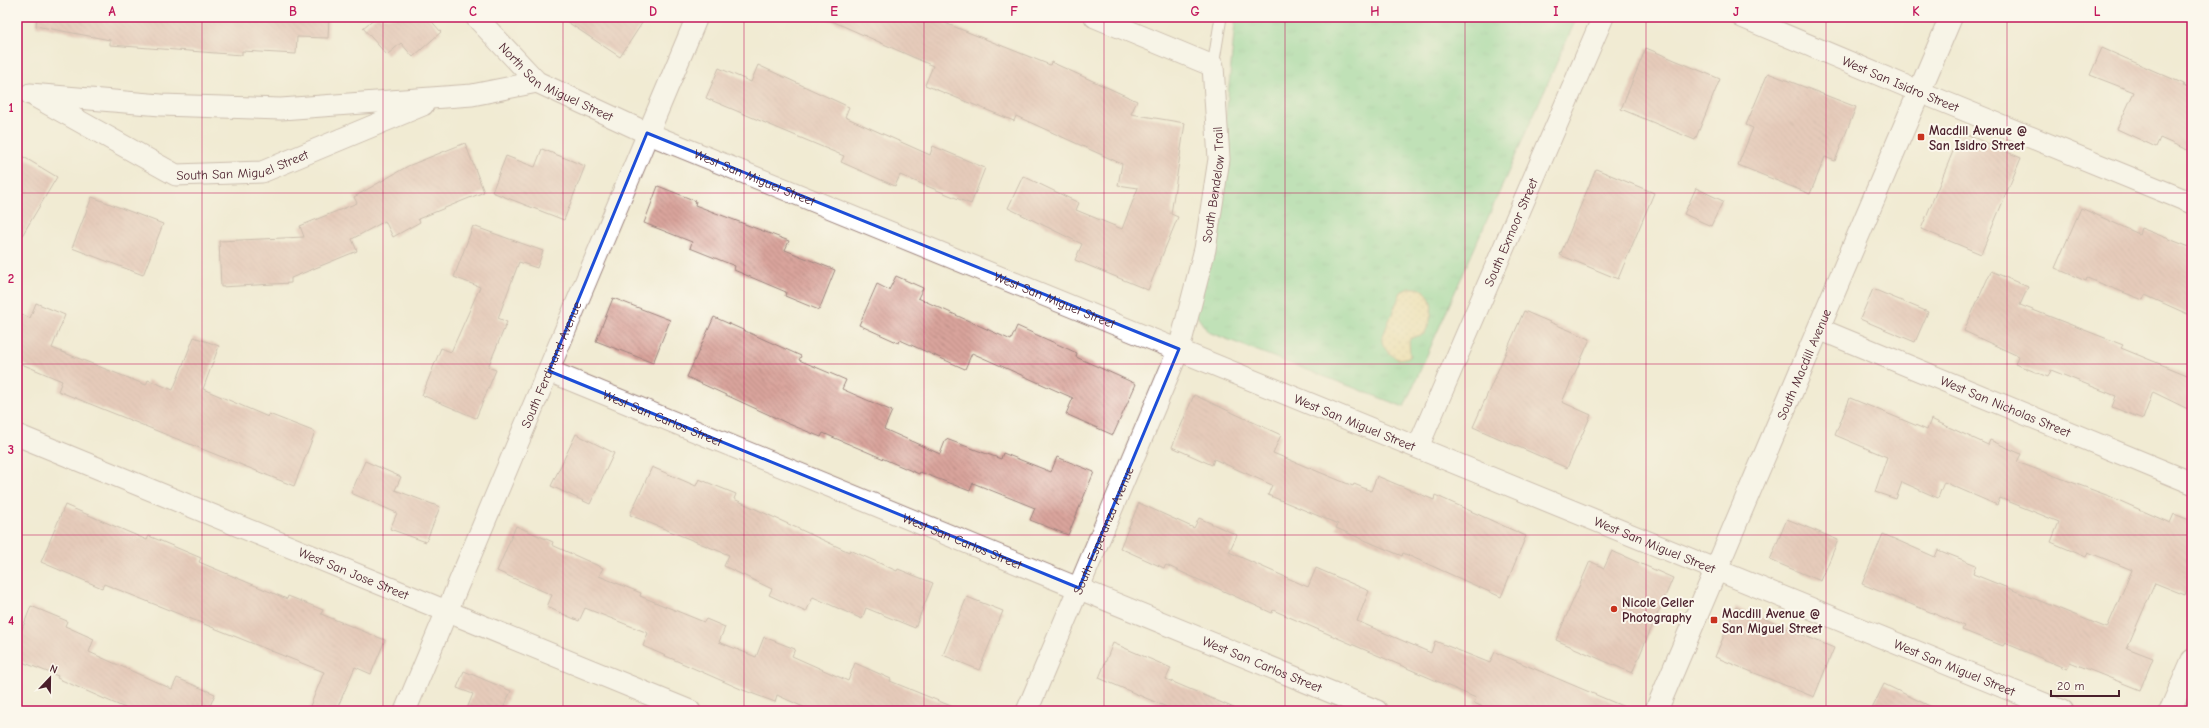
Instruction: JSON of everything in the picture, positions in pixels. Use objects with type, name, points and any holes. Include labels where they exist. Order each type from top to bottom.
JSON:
[{"type":"street","name":"North San Miguel Street","points":[[476,17],[536,82],[647,133]]},
{"type":"street","name":"South Ferdinand Avenue","points":[[404,711],[549,371],[647,133],[697,17]]},
{"type":"street","points":[[1095,17],[1213,66]]},
{"type":"street","name":"South Exmoor Street","points":[[1418,447],[1603,17]]},
{"type":"street","name":"West San Isidro Street","points":[[1742,17],[1920,92],[2192,203]]},
{"type":"street","name":"South Macdill Avenue","points":[[1656,711],[1951,17]]},
{"type":"street","name":"South Bendelow Trail","points":[[1179,349],[1205,249],[1219,159],[1213,66]]},
{"type":"street","name":"South San Miguel Street","points":[[24,91],[161,105],[281,109],[472,95],[536,82]]},
{"type":"street","name":"South San Miguel Street","points":[[24,91],[176,175],[262,172],[439,98]]},
{"type":"street","name":"West San Miguel Street","points":[[647,133],[1716,568],[2062,711]]},
{"type":"street","name":"West San Nicholas Street","points":[[1819,329],[2192,483]]},
{"type":"street","name":"South Esperanza Avenue","points":[[1027,711],[1179,349]]},
{"type":"street","name":"West San Carlos Street","points":[[549,371],[1377,711]]},
{"type":"street","name":"West San Jose Street","points":[[17,435],[690,711]]},
{"type":"street","points":[[2170,711],[2192,660]]},
{"type":"lane","name":"South Bendelow Trail","points":[[1213,66],[1221,17]]},
{"type":"highlighted area","points":[[647,133],[1179,349],[1079,588],[549,371]]},
{"type":"green space","points":[[1237,17],[1577,17],[1404,407],[1208,332],[1190,306],[1215,229],[1235,23]]},
{"type":"sand","points":[[1409,288],[1418,288],[1425,292],[1429,297],[1431,304],[1430,319],[1424,334],[1411,338],[1409,341],[1410,357],[1398,359],[1383,345],[1382,338],[1401,292]]},
{"type":"building","points":[[37,17],[329,17],[328,38],[297,37],[296,54],[242,51],[242,55],[110,45],[110,40],[36,26]]},
{"type":"building","points":[[376,17],[428,17],[441,32],[413,57],[401,43],[387,55],[363,28]]},
{"type":"building","points":[[560,17],[646,17],[620,57]]},
{"type":"building","points":[[823,17],[930,17],[1050,65],[1051,62],[1137,101],[1131,114],[1185,123],[1171,214],[1178,217],[1148,290],[1075,260],[1082,244],[1008,208],[1023,176],[1079,203],[1076,210],[1122,229],[1138,188],[1118,185],[1122,164],[1016,116],[1014,121],[925,85],[933,66]]},
{"type":"building","points":[[1646,48],[1720,79],[1695,140],[1621,109]]},
{"type":"building","points":[[2102,48],[2184,84],[2183,86],[2192,90],[2192,152],[2160,138],[2156,147],[2117,129],[2134,92],[2090,75]]},
{"type":"building","points":[[758,65],[849,107],[845,117],[930,155],[933,146],[985,168],[971,204],[900,175],[895,186],[841,162],[844,156],[706,98],[719,68],[751,82]]},
{"type":"building","points":[[1768,73],[1856,107],[1835,161],[1825,157],[1810,194],[1738,165],[1753,128],[1746,125]]},
{"type":"building","points":[[1961,132],[2021,158],[1981,254],[1921,229]]},
{"type":"building","points":[[465,143],[484,192],[418,219],[420,222],[393,237],[385,221],[352,239],[357,251],[291,278],[291,283],[221,287],[219,241],[304,237],[300,226],[357,203],[354,197],[408,166]]},
{"type":"building","points":[[542,149],[585,166],[564,220],[492,192],[506,156],[535,167]]},
{"type":"building","points":[[17,153],[57,177],[17,244]]},
{"type":"building","points":[[1596,169],[1654,193],[1618,279],[1560,255]]},
{"type":"building","points":[[658,186],[696,201],[695,205],[789,241],[785,250],[835,270],[819,310],[785,296],[786,292],[734,270],[735,266],[690,248],[692,242],[644,223]]},
{"type":"building","points":[[1696,188],[1723,201],[1711,226],[1684,214]]},
{"type":"building","points":[[92,197],[163,224],[143,275],[72,248]]},
{"type":"building","points":[[2081,208],[2139,234],[2141,228],[2192,248],[2192,316],[2145,295],[2143,300],[2087,278],[2086,281],[2055,268]]},
{"type":"building","points":[[473,226],[543,251],[537,268],[519,262],[498,318],[507,322],[488,367],[496,370],[476,418],[422,395],[441,348],[451,352],[480,287],[454,277]]},
{"type":"building","points":[[1991,271],[2028,287],[2020,305],[2123,345],[2121,348],[2192,377],[2192,411],[2153,392],[2143,419],[2112,407],[2116,396],[2051,370],[2048,377],[2015,364],[2018,356],[1964,331]]},
{"type":"building","points":[[896,276],[923,288],[918,298],[1011,340],[1017,326],[1077,353],[1076,357],[1136,384],[1113,435],[1066,414],[1073,398],[972,353],[965,369],[900,340],[899,343],[859,325],[877,284],[889,290]]},
{"type":"building","points":[[1873,289],[1928,312],[1915,342],[1860,319]]},
{"type":"building","points":[[613,298],[670,320],[653,363],[596,341]]},
{"type":"building","points":[[36,303],[65,315],[52,348],[146,385],[148,380],[173,390],[194,337],[219,346],[203,389],[268,417],[269,414],[315,432],[294,486],[58,391],[62,381],[17,362],[17,312],[30,318]]},
{"type":"building","points":[[1524,311],[1590,339],[1562,402],[1591,415],[1567,468],[1473,427]]},
{"type":"building","points":[[714,317],[801,356],[799,360],[846,380],[842,389],[892,411],[884,429],[940,454],[946,439],[1001,459],[1003,453],[1051,472],[1057,457],[1094,472],[1068,535],[1030,520],[1035,508],[973,483],[970,491],[920,472],[919,474],[823,433],[821,437],[789,424],[687,377]]},
{"type":"building","points":[[1194,395],[1281,435],[1273,453],[1353,486],[1354,484],[1371,491],[1377,476],[1434,500],[1435,495],[1526,536],[1501,597],[1403,553],[1402,556],[1336,528],[1338,524],[1268,495],[1272,485],[1214,459],[1212,465],[1172,447]]},
{"type":"building","points":[[1850,398],[1927,430],[1931,419],[1988,445],[1990,440],[2021,454],[2017,462],[2109,496],[2170,523],[2174,514],[2192,521],[2192,578],[2185,595],[2155,583],[2127,648],[2153,658],[2140,690],[2070,662],[2067,669],[2005,643],[2003,646],[1962,630],[1964,626],[1862,584],[1883,534],[1935,557],[1938,550],[1976,565],[1973,574],[2107,628],[2132,570],[2088,552],[2086,557],[2051,542],[2059,522],[2000,498],[1997,505],[1944,482],[1938,498],[1902,482],[1896,499],[1875,492],[1887,457],[1835,435]]},
{"type":"building","points":[[576,434],[614,453],[590,504],[551,486]]},
{"type":"building","points":[[365,461],[401,477],[395,490],[440,507],[426,542],[390,529],[397,513],[351,493]]},
{"type":"building","points":[[652,467],[696,486],[699,479],[736,494],[734,499],[849,552],[850,550],[897,571],[898,569],[933,583],[915,628],[866,608],[862,619],[813,597],[806,612],[769,595],[772,589],[724,566],[729,555],[630,515]]},
{"type":"building","points":[[1139,503],[1194,528],[1199,518],[1237,535],[1229,552],[1308,587],[1316,568],[1369,591],[1357,621],[1431,653],[1435,641],[1490,663],[1495,652],[1634,711],[1492,711],[1474,703],[1476,698],[1273,610],[1272,613],[1166,565],[1164,568],[1120,548]]},
{"type":"building","points":[[65,505],[147,540],[149,536],[201,558],[199,562],[287,599],[288,596],[323,610],[321,614],[385,640],[371,674],[355,667],[336,711],[308,711],[324,672],[104,584],[102,588],[41,562]]},
{"type":"building","points":[[1787,519],[1838,540],[1821,581],[1770,560]]},
{"type":"building","points":[[516,526],[553,542],[552,545],[603,568],[599,576],[641,593],[640,596],[704,622],[706,619],[725,627],[719,642],[756,657],[764,637],[795,649],[792,656],[848,681],[855,663],[891,679],[890,681],[963,711],[812,711],[777,695],[775,702],[743,690],[643,646],[648,633],[585,608],[579,621],[547,607],[552,595],[497,571]]},
{"type":"building","name":"Nicole Geller Photography","points":[[1612,551],[1673,578],[1632,673],[1556,640],[1590,561],[1604,568]]},
{"type":"building","points":[[967,597],[1003,611],[979,670],[943,655]]},
{"type":"building","points":[[31,606],[67,621],[65,626],[94,639],[89,652],[172,689],[177,678],[215,694],[208,711],[132,711],[57,678],[58,676],[17,660],[17,642]]},
{"type":"building","points":[[1736,607],[1834,648],[1814,697],[1715,657]]},
{"type":"building","points":[[1113,643],[1171,668],[1166,679],[1241,711],[1176,711],[1099,678]]},
{"type":"building","points":[[464,671],[511,691],[502,711],[466,711],[473,694],[457,688]]},
{"type":"building","points":[[1884,684],[1940,711],[1871,711]]},
{"type":"place","name":"Macdill Avenue @ San Isidro Street","points":[[1921,137]]},
{"type":"place","name":"Nicole Geller Photography","points":[[1614,609]]},
{"type":"place","name":"Macdill Avenue @ San Miguel Street","points":[[1714,620]]}]
